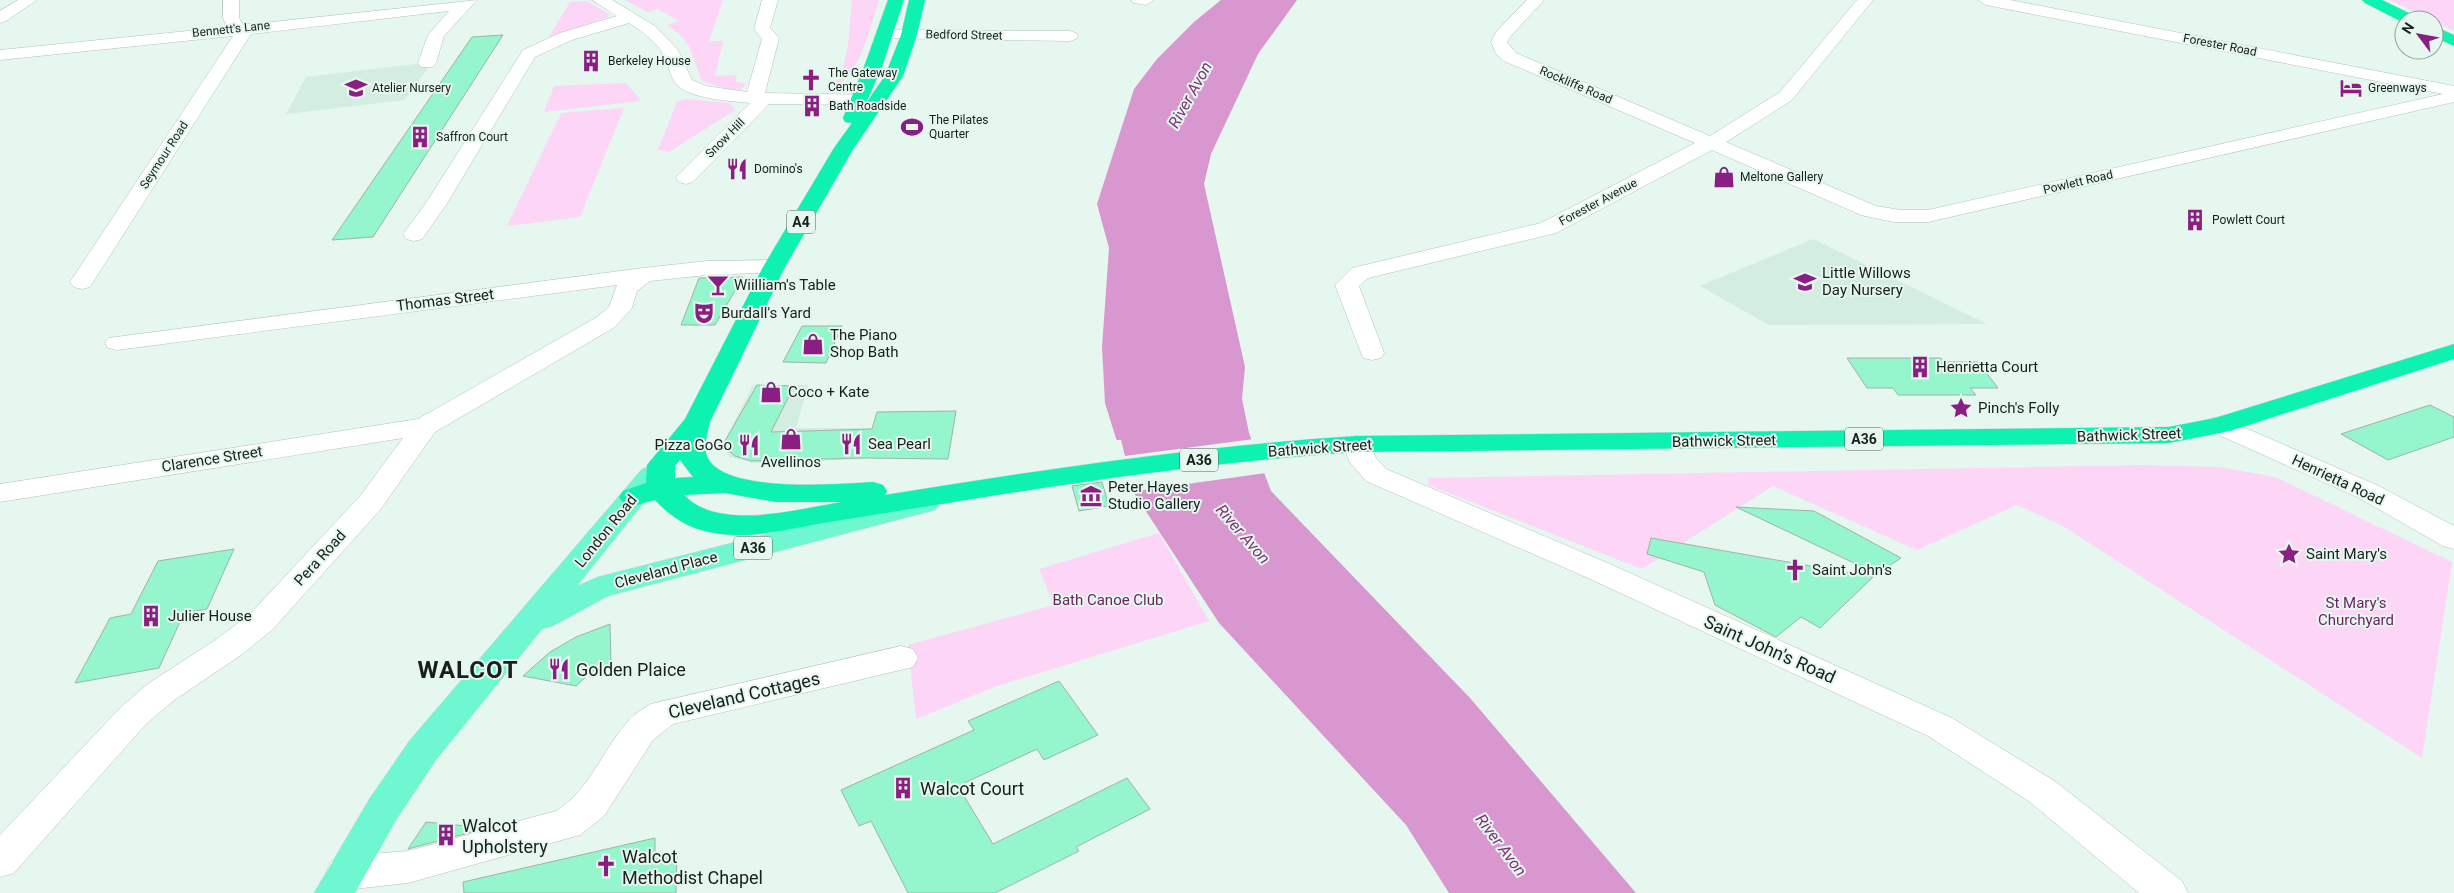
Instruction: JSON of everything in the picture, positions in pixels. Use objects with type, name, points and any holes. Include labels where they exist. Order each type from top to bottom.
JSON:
[{"type":"highway","name":"London Road","points":[[844,148],[858,99],[874,67],[896,0]]},
{"type":"highway","name":"London Road","points":[[651,484],[697,422],[774,267],[844,148],[894,76],[909,35],[917,0]]},
{"type":"highway","points":[[2370,0],[2394,12]]},
{"type":"highway","name":"Bathwick Street","points":[[985,488],[1281,449],[1357,444],[2169,435],[2220,425],[2454,351]]},
{"type":"highway","name":"A36","points":[[697,422],[692,444],[694,459],[704,473],[723,484]]},
{"type":"highway","name":"A36","points":[[651,484],[723,484],[759,492],[805,494],[985,488]]},
{"type":"highway","name":"A36","points":[[651,484],[682,511],[703,520],[720,524],[762,524],[985,488]]},
{"type":"main road","name":"London Road","points":[[340,883],[383,809],[423,750],[651,484]]},
{"type":"main road","name":"Cleveland Place","points":[[528,626],[598,588],[985,488]]},
{"type":"street","points":[[0,18],[29,0]]},
{"type":"street","points":[[231,0],[231,18],[242,28]]},
{"type":"street","name":"Snow Hill","points":[[600,0],[631,17],[656,35],[671,54],[684,83],[695,89],[712,94],[760,98],[878,100]]},
{"type":"street","points":[[760,98],[771,38],[762,29],[770,0]]},
{"type":"street","points":[[1139,0],[1146,0]]},
{"type":"street","name":"Rockliffe Road","points":[[1536,0],[1502,35],[1499,42],[1502,50],[1510,57],[1711,143]]},
{"type":"street","name":"Forester Avenue","points":[[1372,353],[1347,285],[1360,273],[1548,228],[1711,143],[1773,106],[1786,96],[1865,0]]},
{"type":"street","name":"Forester Road","points":[[1986,0],[2009,2],[2454,91]]},
{"type":"street","points":[[427,63],[436,35],[466,2]]},
{"type":"street","name":"Bennett's Lane","points":[[0,55],[242,28],[401,6],[466,2]]},
{"type":"street","points":[[414,234],[435,205],[529,54],[546,44],[568,35],[631,17]]},
{"type":"street","name":"Seymour Road","points":[[82,282],[242,28]]},
{"type":"street","name":"Bedford Street","points":[[884,35],[1043,41],[1070,36]]},
{"type":"street","name":"Powlett Road","points":[[1711,143],[1860,207],[1882,215],[1904,218],[1928,216],[2454,97]]},
{"type":"street","name":"Snow Hill","points":[[686,178],[760,98]]},
{"type":"street","name":"Thomas Street","points":[[117,343],[643,275],[707,268],[774,267]]},
{"type":"street","name":"Pera Road","points":[[0,860],[134,715],[161,692],[229,647],[261,622],[370,502],[425,426],[619,313],[623,306],[626,290],[643,275]]},
{"type":"street","name":"Henrietta Road","points":[[2220,425],[2369,492],[2454,539]]},
{"type":"street","name":"Clarence Street","points":[[0,493],[425,426]]},
{"type":"street","name":"Saint John's Road","points":[[1357,444],[1363,461],[1376,475],[1599,571],[1940,727],[1992,758],[2042,792],[2168,893]]},
{"type":"street","name":"Cleveland Cottages","points":[[340,883],[408,867],[567,824],[581,816],[594,801],[642,729],[662,713],[901,658]]},
{"type":"shaded area","name":"Atelier Nursery","points":[[432,62],[405,100],[286,114],[306,77]]},
{"type":"shaded area","name":"Little Willows Day Nursery","points":[[1813,239],[1987,324],[1769,325],[1700,286]]},
{"type":"shaded area","points":[[753,385],[808,385],[796,428],[874,428],[865,459],[754,463],[729,457],[724,443]]},
{"type":"green space","points":[[625,0],[723,0],[709,41],[723,41],[715,76],[737,75],[735,82],[746,83],[741,90],[723,88],[702,81],[687,44],[683,38],[667,25],[679,21],[658,9],[648,12]]},
{"type":"green space","points":[[852,0],[879,0],[858,61],[843,81],[834,87],[846,56]]},
{"type":"green space","points":[[2390,0],[2454,0],[2454,31],[2444,26],[2444,10],[2411,10]]},
{"type":"green space","points":[[586,1],[609,14],[608,17],[549,37],[570,2]]},
{"type":"green space","points":[[626,83],[641,101],[544,112],[554,86]]},
{"type":"green space","points":[[686,99],[730,103],[735,110],[669,152],[658,150],[676,105],[675,102]]},
{"type":"green space","points":[[624,108],[580,217],[507,226],[561,113]]},
{"type":"green space","name":"St Mary's Churchyard","points":[[2143,465],[2220,467],[2275,477],[2452,562],[2422,758],[2063,526],[2017,505],[1917,550],[1773,486],[1642,569],[1428,485],[1428,478]]},
{"type":"green space","name":"Bath Canoe Club","points":[[1159,533],[1209,621],[997,686],[916,719],[908,645],[1054,605],[1039,569]]},
{"type":"water","name":"River Avon","points":[[1221,0],[1297,0],[1258,54],[1211,154],[1204,184],[1245,367],[1242,399],[1249,433],[1271,491],[1470,698],[1636,893],[1449,893],[1406,825],[1219,623],[1132,490],[1105,403],[1102,347],[1109,248],[1097,204],[1134,89],[1157,59],[1194,22]]},
{"type":"pier","points":[[1254,439],[1266,473],[1130,492],[1114,440],[1121,440],[1125,456]]},
{"type":"building","name":"Saffron Court","points":[[503,35],[373,237],[332,240],[472,37]]},
{"type":"building","points":[[743,277],[715,325],[681,325],[699,278]]},
{"type":"building","name":"The Piano Shop Bath","points":[[802,326],[842,326],[826,363],[783,362]]},
{"type":"building","name":"Henrietta Court","points":[[1847,358],[1941,358],[1944,362],[1978,362],[1998,388],[1970,388],[1976,395],[1898,395],[1893,388],[1867,388]]},
{"type":"building","points":[[757,385],[794,386],[771,432],[872,429],[877,412],[956,411],[948,459],[864,458],[751,461],[735,456],[722,446]]},
{"type":"building","points":[[2430,405],[2454,417],[2454,437],[2388,460],[2341,434]]},
{"type":"building","name":"Peter Hayes Studio Gallery","points":[[1102,482],[1109,506],[1079,511],[1072,486]]},
{"type":"building","points":[[1736,507],[1814,511],[1901,558],[1877,574]]},
{"type":"building","points":[[1651,538],[1873,577],[1820,628],[1801,617],[1776,637],[1715,605],[1704,572],[1647,554]]},
{"type":"building","name":"Julier House","points":[[234,549],[207,609],[184,613],[159,668],[75,683],[110,618],[131,614],[158,561]]},
{"type":"building","points":[[610,624],[611,664],[591,672],[576,686],[523,676],[550,652],[576,637]]},
{"type":"building","name":"Walcot Court","points":[[1059,681],[1098,735],[1044,760],[1037,749],[958,786],[993,844],[1127,778],[1150,809],[1076,847],[1079,851],[995,893],[908,893],[871,821],[859,826],[841,790],[974,730],[968,721]]},
{"type":"building","name":"Walcot Upholstery","points":[[426,822],[487,828],[408,849]]},
{"type":"building","name":"Walcot Methodist Chapel","points":[[655,838],[655,859],[677,853],[676,893],[464,893],[463,882]]},
{"type":"place","name":"Berkeley House","points":[[591,61]]},
{"type":"place","name":"The Gateway Centre","points":[[811,80]]},
{"type":"place","name":"Atelier Nursery","points":[[356,88]]},
{"type":"place","name":"Greenways","points":[[2351,88]]},
{"type":"place","name":"Bath Roadside","points":[[812,106]]},
{"type":"place","name":"The Pilates Quarter","points":[[912,127]]},
{"type":"place","name":"Saffron Court","points":[[420,137]]},
{"type":"place","name":"Domino's","points":[[737,169]]},
{"type":"place","name":"Meltone Gallery","points":[[1724,177]]},
{"type":"place","name":"Powlett Court","points":[[2195,220]]},
{"type":"place","name":"Little Willows Day Nursery","points":[[1805,282]]},
{"type":"place","name":"Wiilliam's Table","points":[[718,285]]},
{"type":"place","name":"Burdall's Yard","points":[[704,313]]},
{"type":"place","name":"The Piano Shop Bath","points":[[813,344]]},
{"type":"place","name":"Henrietta Court","points":[[1920,367]]},
{"type":"place","name":"Coco + Kate","points":[[771,392]]},
{"type":"place","name":"Pinch's Folly","points":[[1961,408]]},
{"type":"place","name":"Avellinos","points":[[791,439]]},
{"type":"place","name":"Sea Pearl","points":[[851,444]]},
{"type":"place","name":"Pizza GoGo","points":[[749,445]]},
{"type":"place","name":"Peter Hayes Studio Gallery","points":[[1091,496]]},
{"type":"place","name":"Saint Mary's","points":[[2289,554]]},
{"type":"place","name":"Saint John's","points":[[1795,570]]},
{"type":"place","name":"Julier House","points":[[151,616]]},
{"type":"place","name":"Golden Plaice","points":[[559,669]]},
{"type":"place","name":"Walcot Court","points":[[903,788]]},
{"type":"place","name":"Walcot Upholstery","points":[[446,835]]},
{"type":"place","name":"Walcot Methodist Chapel","points":[[606,866]]},
{"type":"district","name":"WALCOT","points":[[468,670]]}]
